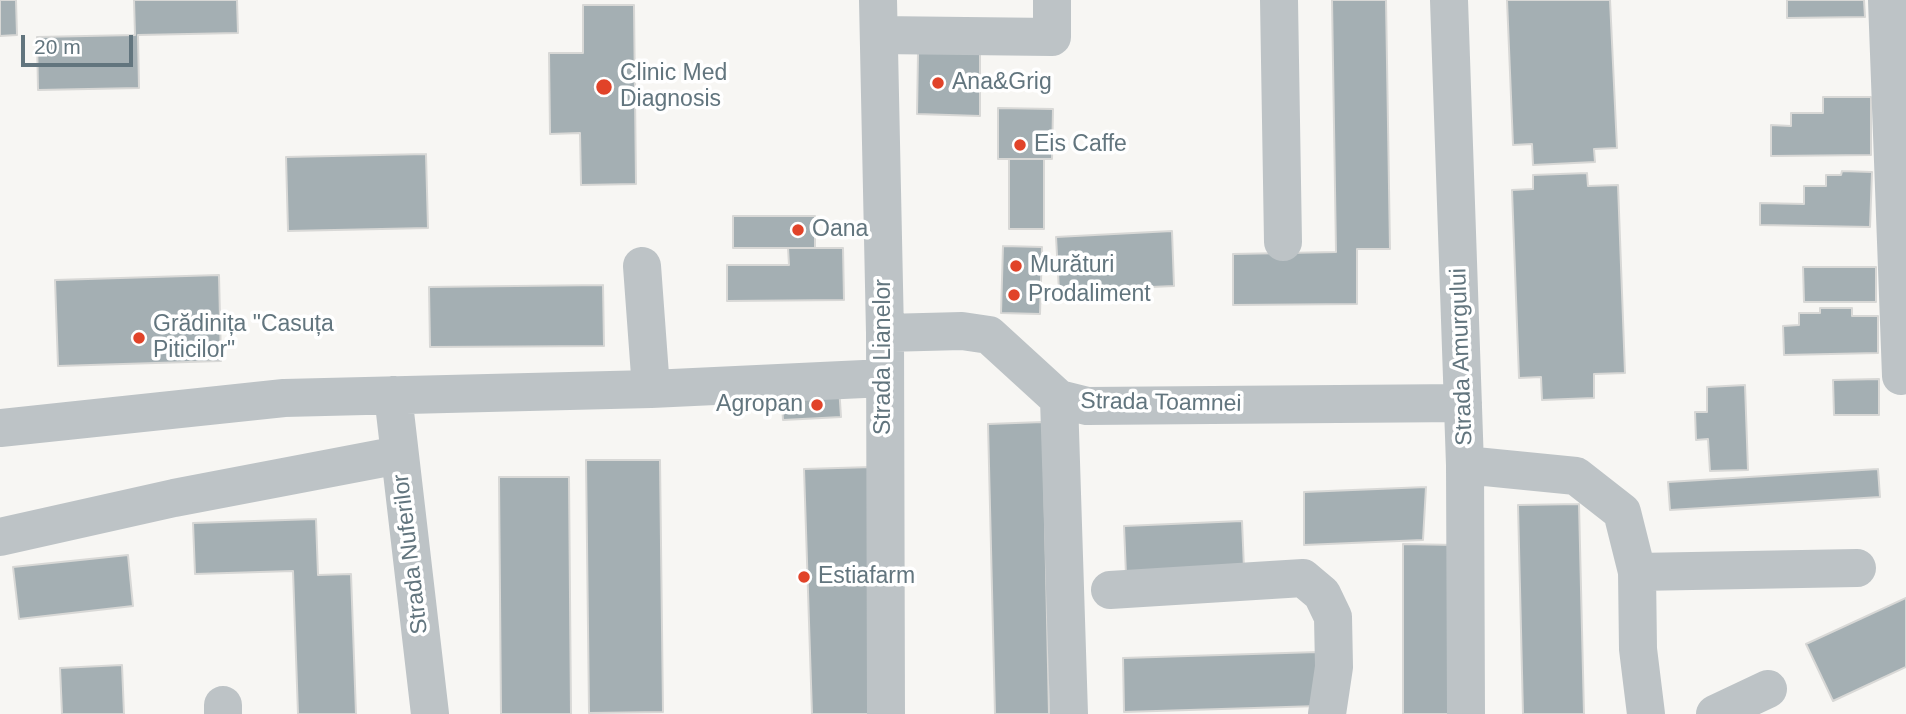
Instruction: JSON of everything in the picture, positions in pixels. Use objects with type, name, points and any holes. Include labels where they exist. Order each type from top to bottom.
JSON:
[{"type":"street","points":[[878,18],[1052,37],[1052,0]]},
{"type":"street","points":[[1279,0],[1283,242]]},
{"type":"street","name":"Strada Amurgului","points":[[1449,0],[1464,403],[1466,714]]},
{"type":"street","points":[[1887,0],[1901,376]]},
{"type":"street","name":"Strada Lianelor","points":[[878,18],[885,333],[886,714]]},
{"type":"street","points":[[642,266],[651,389]]},
{"type":"street","name":"Strada Toamnei","points":[[885,333],[962,331],[989,335],[1059,399],[1087,406],[1464,403]]},
{"type":"street","points":[[0,428],[284,398],[651,389],[885,378]]},
{"type":"street","name":"Strada Nuferilor","points":[[393,395],[430,714]]},
{"type":"street","points":[[1059,399],[1069,714]]},
{"type":"street","points":[[0,537],[174,498],[399,455]]},
{"type":"street","points":[[1465,465],[1576,477],[1622,512],[1637,572],[1638,649],[1646,714]]},
{"type":"street","points":[[1637,572],[1857,568]]},
{"type":"street","points":[[1110,590],[1303,578],[1322,594],[1333,617],[1334,667],[1327,714]]},
{"type":"street","points":[[1715,714],[1768,689]]},
{"type":"building","points":[[0,0],[16,0],[17,35],[0,36]]},
{"type":"building","points":[[134,0],[237,0],[238,33],[138,35],[139,88],[38,90],[37,37],[135,35]]},
{"type":"building","points":[[1332,0],[1386,0],[1390,249],[1357,249],[1357,304],[1233,305],[1233,254],[1336,252]]},
{"type":"building","points":[[1507,0],[1610,0],[1617,148],[1594,149],[1595,162],[1533,165],[1532,144],[1513,145]]},
{"type":"building","points":[[1787,0],[1864,0],[1865,17],[1787,18]]},
{"type":"building","points":[[583,5],[634,5],[636,184],[581,185],[580,133],[550,134],[549,53],[583,53]]},
{"type":"building","points":[[918,53],[980,53],[980,116],[917,114]]},
{"type":"building","points":[[1823,97],[1871,97],[1871,155],[1771,156],[1771,125],[1791,126],[1791,113],[1823,113]]},
{"type":"building","points":[[998,108],[1053,109],[1052,159],[998,159]]},
{"type":"building","points":[[426,154],[428,228],[288,231],[286,157]]},
{"type":"building","points":[[1009,159],[1044,159],[1044,229],[1009,229]]},
{"type":"building","points":[[1842,171],[1872,172],[1870,227],[1760,225],[1760,203],[1804,204],[1804,186],[1826,186],[1826,175],[1841,175]]},
{"type":"building","points":[[1587,173],[1588,186],[1618,185],[1625,373],[1594,374],[1594,398],[1542,400],[1541,377],[1519,378],[1512,190],[1533,189],[1533,175]]},
{"type":"building","points":[[733,216],[815,216],[815,248],[733,248]]},
{"type":"building","points":[[1172,231],[1174,286],[1059,291],[1056,237]]},
{"type":"building","points":[[1003,246],[1042,247],[1040,314],[1001,313]]},
{"type":"building","points":[[788,248],[843,248],[844,300],[727,301],[727,265],[789,265]]},
{"type":"building","points":[[1803,267],[1876,267],[1876,302],[1804,302]]},
{"type":"building","name":"Grădinița \"Casuța Piticilor\"","points":[[219,275],[221,361],[58,366],[55,280]]},
{"type":"building","points":[[603,285],[604,346],[430,347],[429,287]]},
{"type":"building","points":[[1820,308],[1852,308],[1852,316],[1878,316],[1878,353],[1784,355],[1783,326],[1799,325],[1799,313],[1820,313]]},
{"type":"building","points":[[1879,379],[1879,415],[1834,415],[1833,380]]},
{"type":"building","points":[[1745,385],[1748,470],[1710,471],[1708,439],[1696,440],[1695,412],[1707,412],[1707,387]]},
{"type":"building","points":[[839,386],[841,417],[783,420],[781,389]]},
{"type":"building","points":[[1043,422],[1049,714],[995,714],[988,424]]},
{"type":"building","points":[[586,460],[660,460],[663,712],[589,713]]},
{"type":"building","points":[[872,467],[879,714],[812,714],[804,469]]},
{"type":"building","points":[[1878,469],[1880,497],[1670,510],[1668,482]]},
{"type":"building","points":[[499,477],[569,477],[571,714],[501,714]]},
{"type":"building","points":[[1426,487],[1423,540],[1304,545],[1304,492]]},
{"type":"building","points":[[1579,504],[1584,714],[1523,714],[1518,505]]},
{"type":"building","points":[[316,519],[318,575],[351,574],[356,714],[298,714],[293,571],[195,574],[193,523]]},
{"type":"building","points":[[1242,521],[1244,569],[1126,575],[1124,526]]},
{"type":"building","points":[[1403,544],[1456,545],[1457,714],[1403,714]]},
{"type":"building","points":[[128,555],[133,606],[19,619],[13,567]]},
{"type":"building","points":[[1906,598],[1906,667],[1833,701],[1806,644]]},
{"type":"building","points":[[1318,652],[1319,706],[1124,712],[1123,658]]},
{"type":"building","points":[[122,665],[124,714],[62,714],[60,668]]},
{"type":"place","name":"Ana&Grig","points":[[938,83]]},
{"type":"place","name":"Clinic Med Diagnosis","points":[[604,87]]},
{"type":"place","name":"Eis Caffe","points":[[1020,145]]},
{"type":"place","name":"Oana","points":[[798,230]]},
{"type":"place","name":"Murături","points":[[1016,266]]},
{"type":"place","name":"Prodaliment","points":[[1014,295]]},
{"type":"place","name":"Grădinița \"Casuța Piticilor\"","points":[[139,338]]},
{"type":"place","name":"Agropan","points":[[817,405]]},
{"type":"place","name":"Estiafarm","points":[[804,577]]}]
